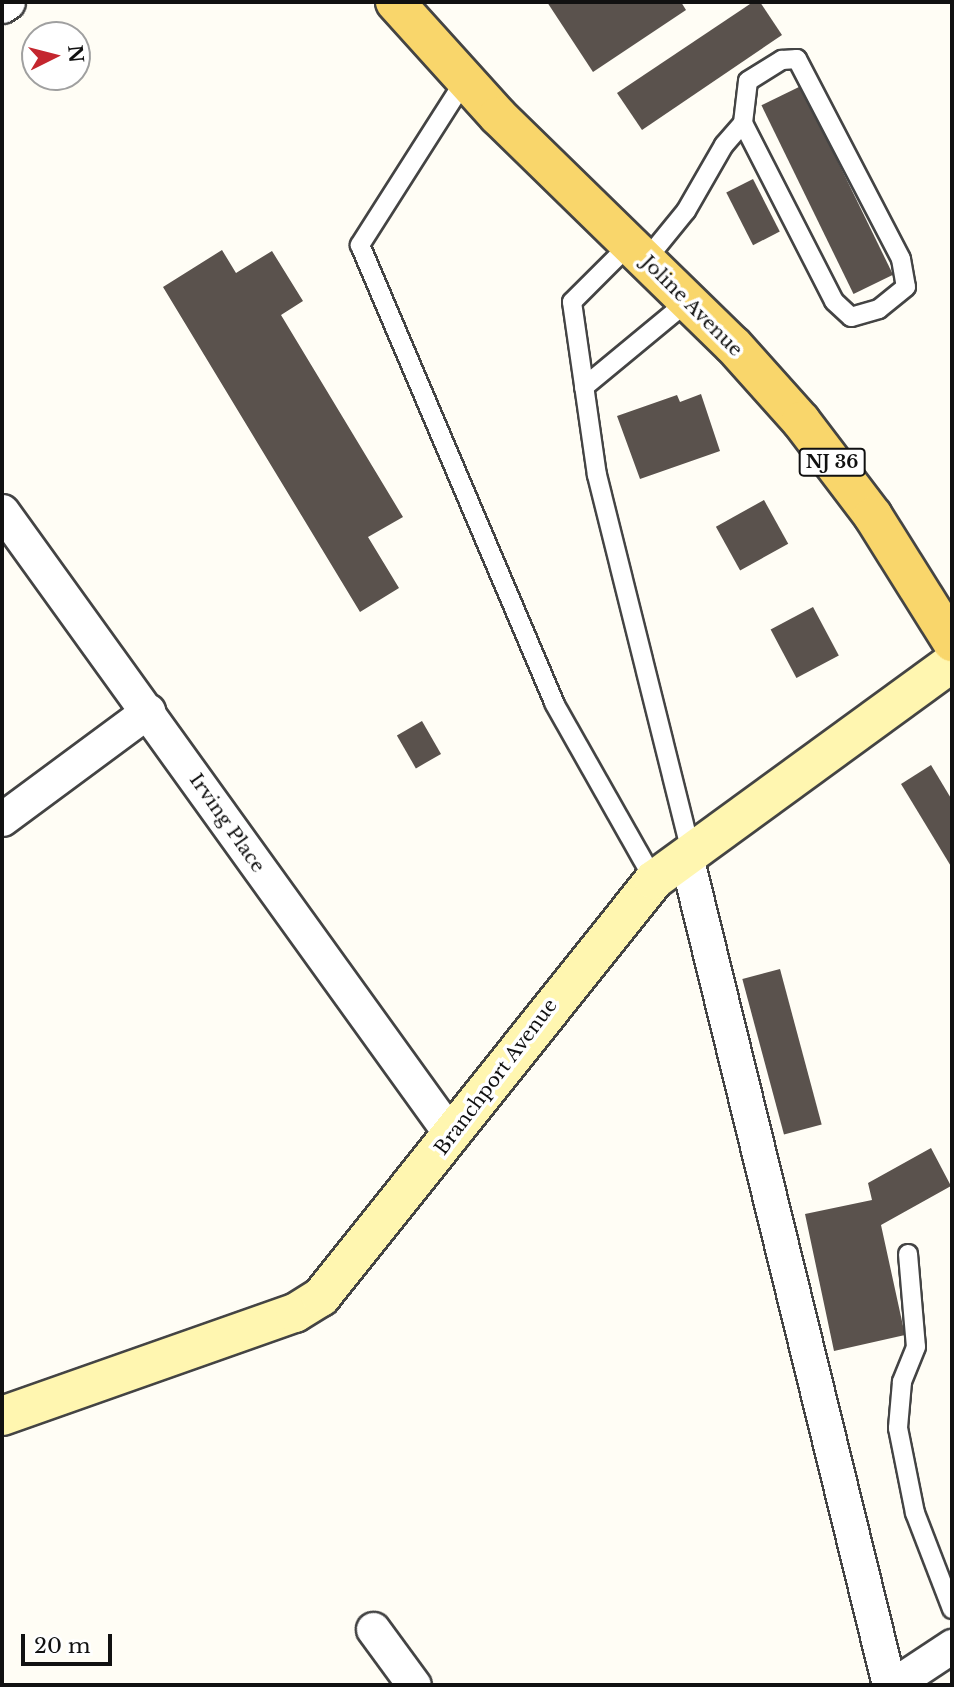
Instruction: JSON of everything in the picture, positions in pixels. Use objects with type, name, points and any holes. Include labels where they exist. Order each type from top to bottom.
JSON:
[{"type":"main road","name":"Joline Avenue","points":[[395,2],[464,80],[688,301],[801,421],[873,516],[952,642]]},
{"type":"street","points":[[2,6],[8,2]]},
{"type":"street","name":"Irving Place","points":[[2,511],[452,1136]]},
{"type":"street","name":"Branchport Avenue","points":[[2,1416],[304,1308],[336,1283],[577,971],[654,880],[952,663]]},
{"type":"street","points":[[2,819],[148,711]]},
{"type":"street","points":[[688,854],[891,1685],[929,1675],[952,1646]]},
{"type":"street","points":[[373,1629],[414,1685]]},
{"type":"lane","points":[[688,854],[597,475],[572,302],[686,212],[724,145],[743,122],[748,82],[782,60],[797,59],[901,259],[906,287],[879,309],[851,317],[834,301],[743,122]]},
{"type":"lane","points":[[464,80],[360,245],[555,703],[654,880]]},
{"type":"lane","points":[[584,387],[688,301]]},
{"type":"lane","points":[[908,1254],[916,1347],[902,1382],[898,1428],[915,1513],[952,1609]]},
{"type":"building","points":[[547,2],[681,2],[686,10],[593,72]]},
{"type":"building","points":[[753,2],[760,2],[782,35],[642,130],[617,93]]},
{"type":"building","points":[[801,86],[893,275],[854,294],[761,105]]},
{"type":"building","points":[[753,179],[780,232],[753,245],[726,193]]},
{"type":"building","points":[[222,250],[236,273],[272,251],[303,301],[281,315],[403,517],[368,537],[399,588],[360,612],[163,287]]},
{"type":"building","points":[[701,394],[720,451],[640,479],[617,416],[677,395],[680,402]]},
{"type":"building","points":[[764,500],[788,544],[740,570],[716,527]]},
{"type":"building","points":[[813,607],[839,656],[796,678],[771,630]]},
{"type":"building","points":[[422,721],[441,754],[416,768],[397,736]]},
{"type":"building","points":[[931,765],[952,800],[952,868],[901,784]]},
{"type":"building","points":[[780,969],[822,1125],[784,1135],[742,979]]},
{"type":"building","points":[[931,1148],[951,1186],[881,1225],[905,1335],[834,1351],[805,1214],[872,1200],[868,1183]]}]
